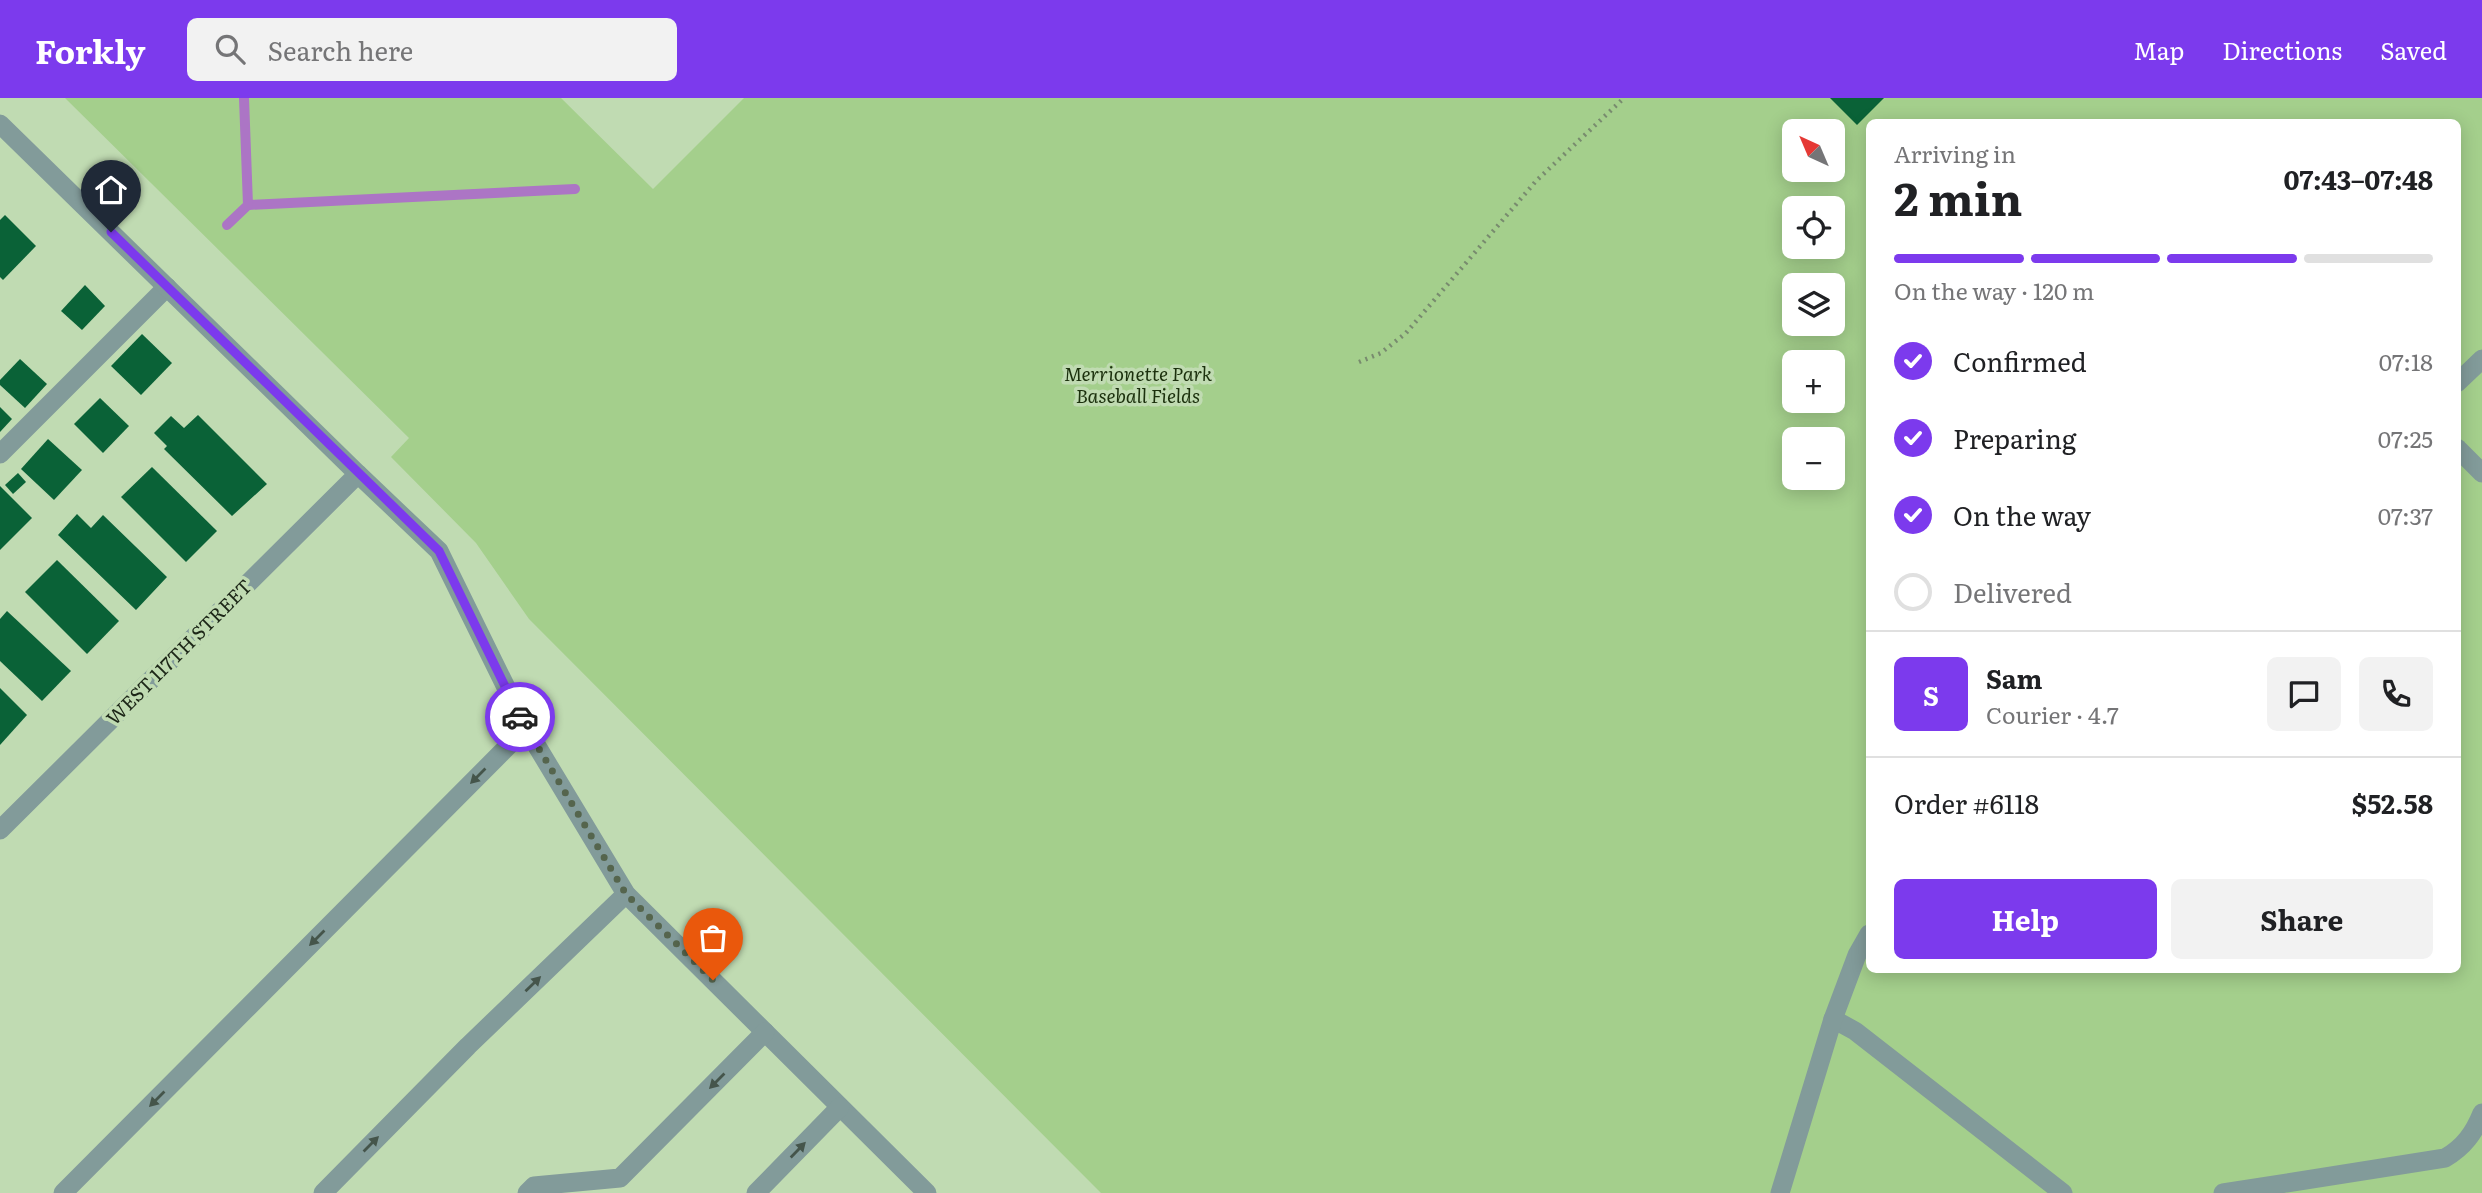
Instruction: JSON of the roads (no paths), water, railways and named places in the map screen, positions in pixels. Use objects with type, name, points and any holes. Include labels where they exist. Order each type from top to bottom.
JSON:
[{"type":"street","points":[[0,124],[439,551],[526,728],[626,894],[927,1193]]},
{"type":"street","points":[[0,454],[167,287]]},
{"type":"street","points":[[2461,379],[2482,359]]},
{"type":"street","points":[[2461,452],[2482,473]]},
{"type":"street","name":"WEST 117TH STREET","points":[[0,830],[358,474]]},
{"type":"street","points":[[63,1193],[526,728]]},
{"type":"street","points":[[323,1193],[468,1046],[626,894]]},
{"type":"street","points":[[1780,1193],[1833,1020],[1857,955],[1866,939]]},
{"type":"street","points":[[1833,1020],[1855,1031],[2063,1193]]},
{"type":"street","points":[[527,1193],[534,1186],[620,1178],[765,1032]]},
{"type":"street","points":[[756,1193],[840,1107]]},
{"type":"street","points":[[2223,1193],[2445,1158],[2461,1148],[2477,1126],[2482,1113]]},
{"type":"waterway","points":[[227,225],[248,205],[244,98]]},
{"type":"waterway","points":[[248,205],[575,189]]},
{"type":"park label","name":"Merrionette Park Baseball Fields","points":[[1138,385]]}]
